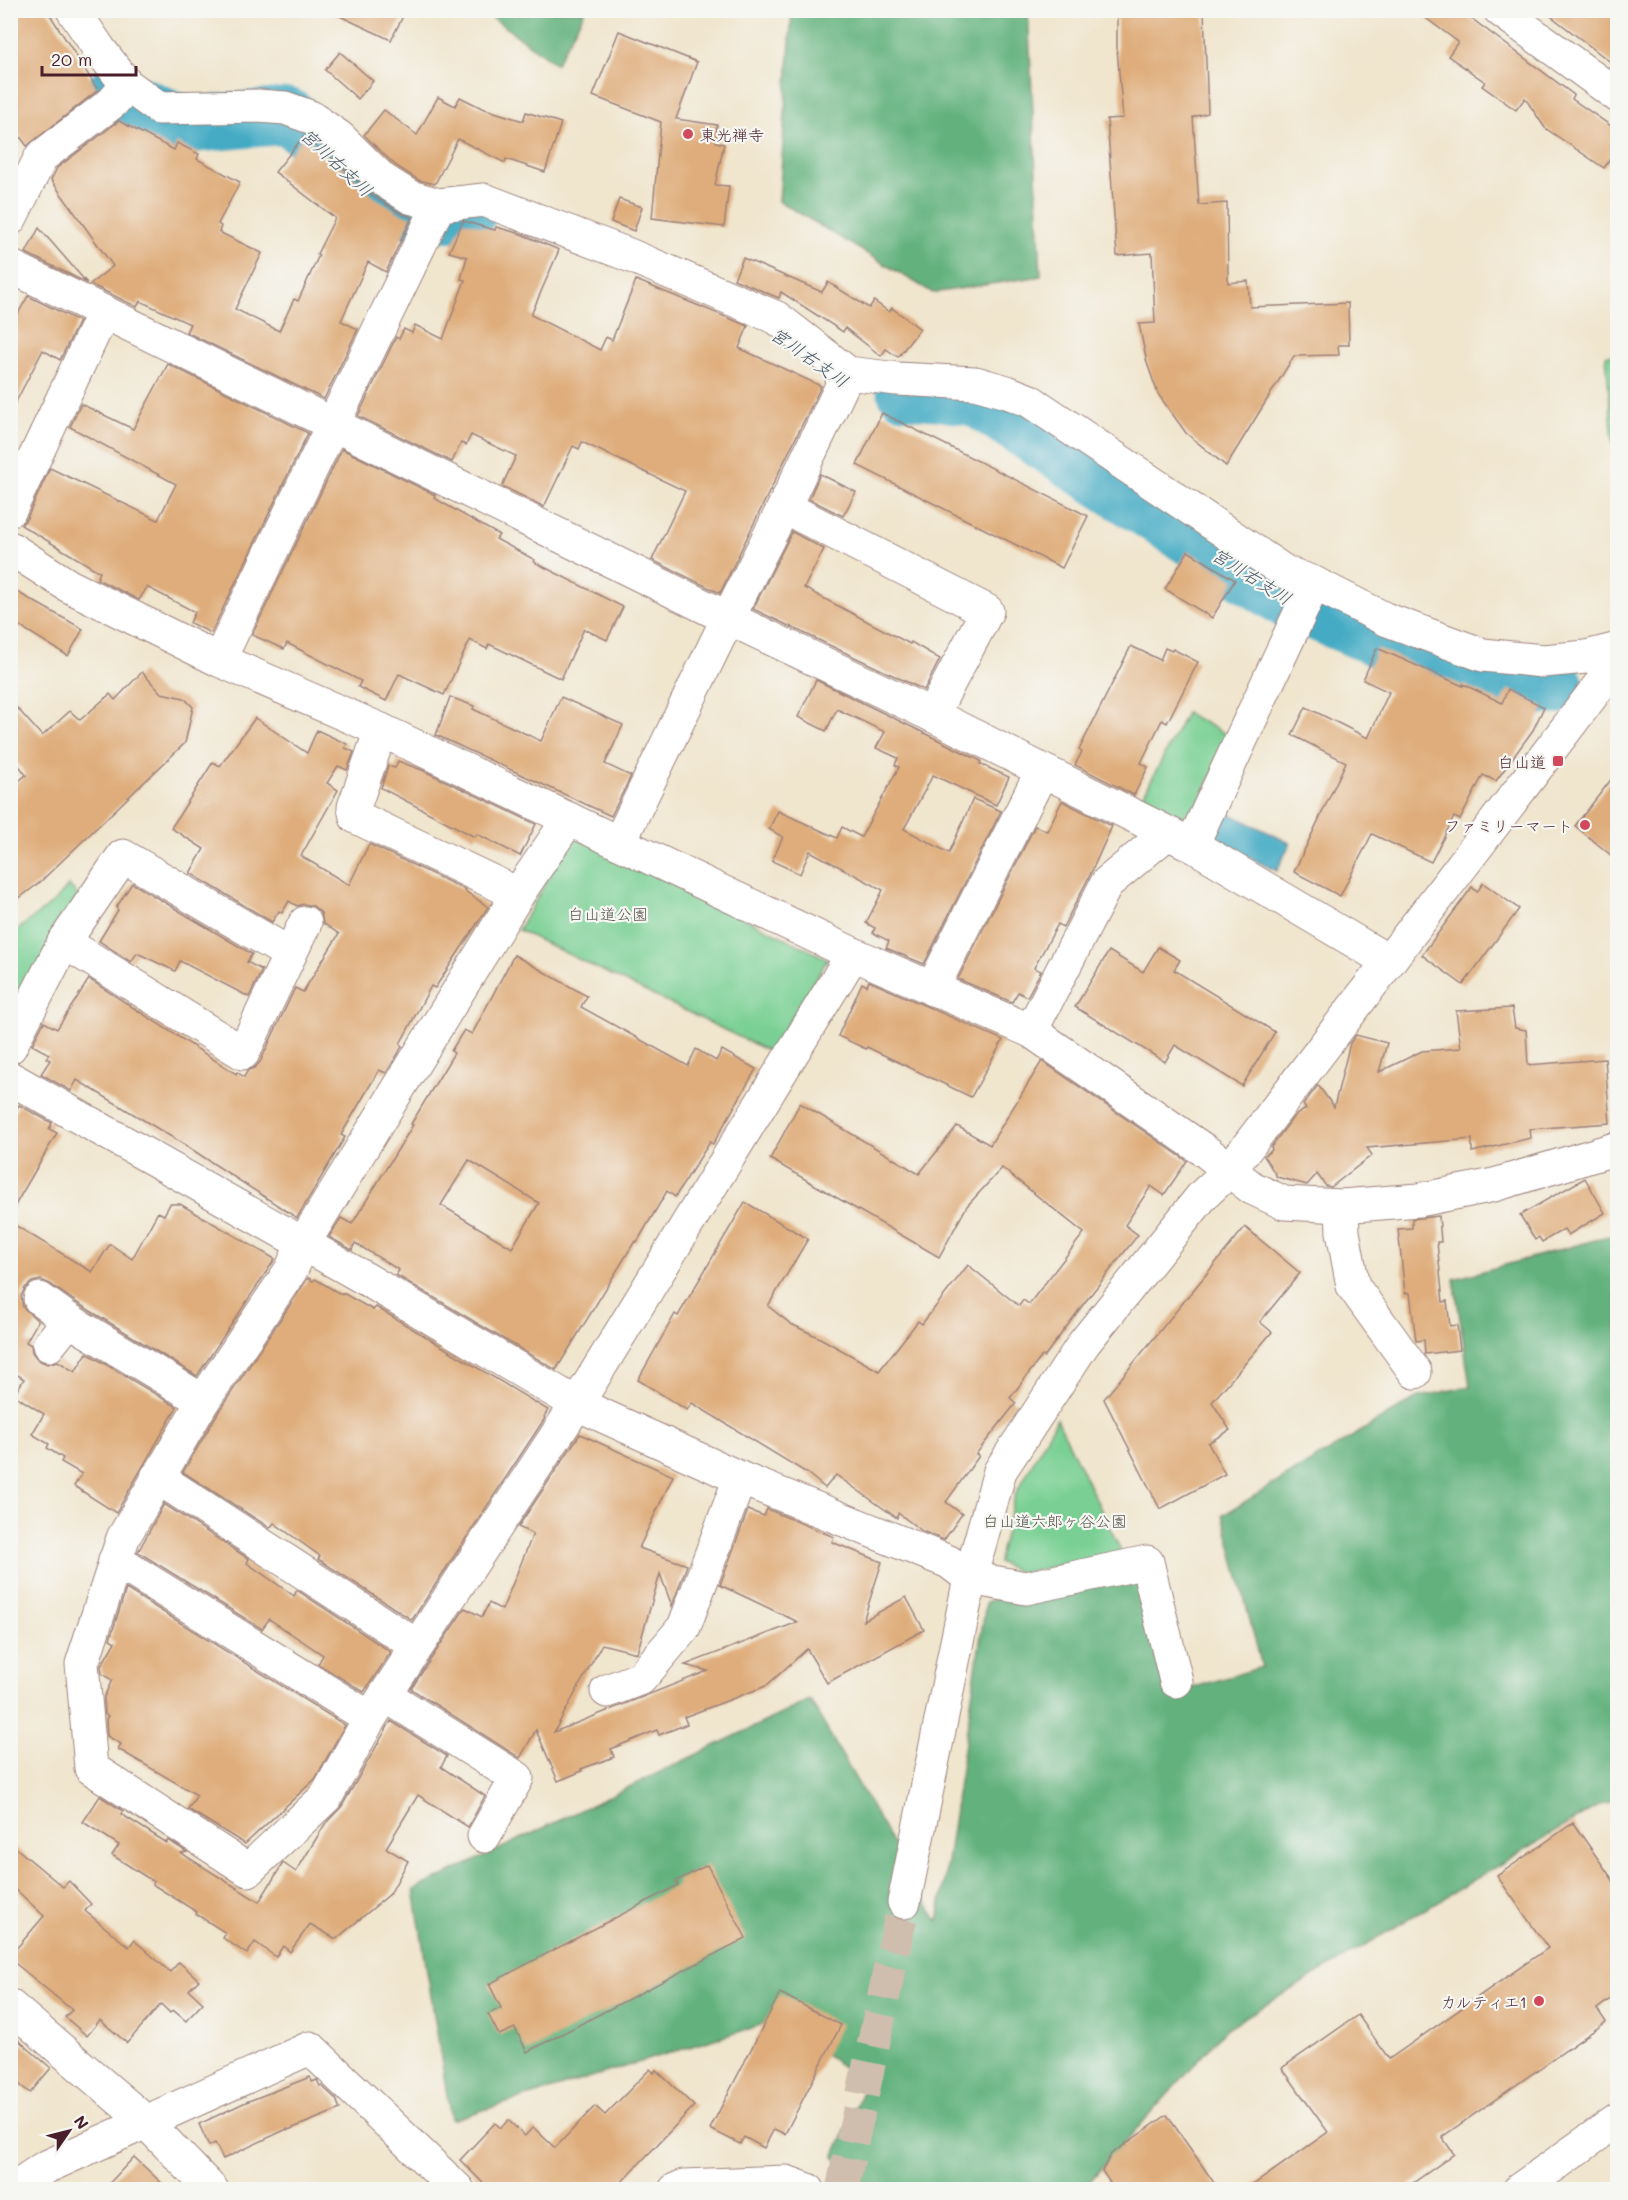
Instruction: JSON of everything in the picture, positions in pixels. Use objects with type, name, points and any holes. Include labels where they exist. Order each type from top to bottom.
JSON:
[{"type":"street","points":[[73,10],[100,51],[121,93],[159,108],[258,105],[285,108],[310,117],[339,137],[383,180],[436,211],[484,200],[629,255],[777,318],[844,381],[897,379],[975,383],[1030,401],[1310,591],[1483,655],[1543,661],[1586,657],[1617,649]]},
{"type":"street","points":[[1500,10],[1617,96]]},
{"type":"street","points":[[10,219],[41,157],[121,93]]},
{"type":"street","points":[[219,660],[436,211]]},
{"type":"street","points":[[10,266],[728,618],[932,715],[1179,839],[1388,961]]},
{"type":"street","points":[[10,510],[103,313]]},
{"type":"street","points":[[619,843],[844,381]]},
{"type":"street","points":[[784,507],[987,611],[932,715]]},
{"type":"street","points":[[11,549],[69,586],[219,660],[381,730],[853,954],[1030,1031],[1208,1153],[1252,1188],[1284,1203],[1342,1206],[1419,1200],[1494,1185],[1617,1148]]},
{"type":"street","points":[[1030,1031],[1107,883],[1179,839],[1310,591]]},
{"type":"street","points":[[904,1902],[970,1578],[1000,1471],[1084,1343],[1203,1195],[1229,1171],[1617,661]]},
{"type":"street","points":[[381,730],[354,807],[356,817],[518,894]]},
{"type":"street","points":[[932,989],[1042,771]]},
{"type":"street","points":[[569,819],[518,894],[303,1244],[291,1270],[203,1401],[157,1477],[123,1538],[82,1664],[91,1768],[248,1870],[326,1797],[378,1706],[577,1404],[853,954]]},
{"type":"street","points":[[10,1047],[64,942],[123,856],[290,954]]},
{"type":"street","points":[[64,942],[243,1053],[305,924]]},
{"type":"street","points":[[10,1078],[303,1244],[577,1404],[740,1478],[949,1562],[970,1578],[1026,1588],[1147,1562],[1176,1681]]},
{"type":"street","points":[[1342,1206],[1343,1232],[1353,1286],[1415,1372]]},
{"type":"street","points":[[40,1299],[59,1333],[203,1401]]},
{"type":"street","points":[[157,1477],[417,1646]]},
{"type":"street","points":[[608,1691],[641,1678],[684,1627],[740,1478]]},
{"type":"street","points":[[115,1560],[378,1706],[517,1778],[484,1836]]},
{"type":"street","points":[[10,2006],[145,2121],[196,2185]]},
{"type":"street","points":[[11,2190],[44,2168],[310,2048],[458,2190]]},
{"type":"street","points":[[1519,2190],[1617,2120]]},
{"type":"street","points":[[675,2190],[684,2186],[786,2182],[808,2190]]},
{"type":"green space","points":[[483,11],[585,11],[556,64]]},
{"type":"green space","points":[[792,11],[1028,11],[1041,276],[933,293],[779,201]]},
{"type":"green space","points":[[1618,353],[1617,491],[1606,356]]},
{"type":"green space","points":[[1186,713],[1230,736],[1187,827],[1139,804]]},
{"type":"green space","name":"白山道公園","points":[[574,835],[828,959],[770,1052],[518,930]]},
{"type":"green space","points":[[69,885],[81,899],[11,1011],[11,935],[56,900]]},
{"type":"green space","points":[[1617,1234],[1617,1801],[1601,1804],[1227,2028],[1083,2189],[872,2189],[834,2157],[866,2082],[774,2021],[451,2120],[414,1890],[810,1700],[938,1922],[986,1602],[1026,1588],[1147,1562],[1172,1694],[1262,1667],[1223,1515],[1416,1398],[1470,1386],[1454,1279]]},
{"type":"green space","name":"白山道六郎ヶ谷公園","points":[[1057,1419],[1122,1553],[1021,1573],[998,1562],[1015,1495]]},
{"type":"water","points":[[1226,812],[1290,843],[1277,871],[1213,840]]},
{"type":"building","points":[[10,10],[47,10],[98,90],[27,146],[10,123]]},
{"type":"building","points":[[327,10],[406,10],[391,40]]},
{"type":"building","points":[[1117,10],[1204,10],[1208,113],[1193,117],[1199,205],[1227,203],[1228,283],[1248,281],[1250,307],[1348,303],[1349,345],[1338,345],[1339,355],[1294,356],[1226,466],[1186,433],[1158,394],[1147,363],[1139,324],[1155,323],[1152,253],[1117,256],[1107,119],[1123,118],[1117,49]]},
{"type":"building","points":[[1415,10],[1460,10],[1574,95],[1572,99],[1617,130],[1617,149],[1604,168],[1545,128],[1525,98],[1516,110],[1482,86],[1485,82],[1448,56],[1458,42]]},
{"type":"building","points":[[1543,10],[1617,10],[1617,67]]},
{"type":"building","name":"東光禅寺","points":[[619,31],[697,62],[676,119],[717,125],[716,142],[724,144],[715,185],[729,186],[724,227],[652,218],[661,122],[593,96]]},
{"type":"building","points":[[340,52],[373,81],[358,99],[325,70]]},
{"type":"building","points":[[438,97],[455,106],[460,97],[482,108],[523,121],[526,112],[561,123],[545,172],[506,159],[505,163],[458,139],[435,184],[418,180],[395,165],[364,135],[384,110],[417,135]]},
{"type":"building","points":[[119,121],[174,150],[177,143],[199,154],[197,159],[240,182],[218,224],[221,226],[219,232],[262,253],[235,309],[279,331],[294,299],[298,301],[335,218],[275,172],[303,137],[341,165],[373,196],[400,213],[412,217],[386,272],[368,262],[341,321],[358,329],[324,399],[186,332],[190,324],[140,301],[137,307],[90,284],[113,266],[51,180],[57,168]]},
{"type":"building","points":[[619,199],[642,207],[634,231],[611,222]]},
{"type":"building","points":[[463,221],[521,234],[559,250],[531,315],[600,350],[606,337],[612,340],[636,280],[748,326],[739,348],[821,386],[720,593],[652,560],[685,491],[582,442],[579,449],[573,446],[544,507],[502,486],[516,456],[471,435],[466,445],[461,443],[452,462],[358,416],[396,337],[399,339],[404,329],[412,333],[415,325],[443,339],[465,280],[461,279],[467,257],[449,252]]},
{"type":"building","points":[[39,228],[54,245],[87,283],[26,253]]},
{"type":"building","points":[[743,258],[822,292],[828,282],[869,308],[874,301],[889,312],[892,308],[920,329],[898,357],[886,349],[881,356],[845,328],[843,332],[781,292],[779,298],[734,279]]},
{"type":"building","points":[[28,296],[79,321],[60,360],[43,350],[10,413],[10,328]]},
{"type":"building","points":[[168,364],[308,433],[211,633],[190,623],[195,612],[147,587],[139,600],[97,579],[100,572],[21,525],[27,518],[50,468],[158,520],[176,484],[70,427],[81,404],[133,429]]},
{"type":"building","points":[[882,413],[1088,516],[1062,568],[857,465]]},
{"type":"building","points":[[342,449],[435,495],[434,498],[499,535],[496,539],[535,560],[534,562],[623,607],[607,640],[584,629],[561,679],[489,644],[487,649],[470,640],[444,695],[399,674],[386,701],[358,687],[361,681],[287,643],[284,649],[252,635]]},
{"type":"building","points":[[820,474],[856,492],[843,516],[809,499]]},
{"type":"building","points":[[792,532],[824,549],[804,588],[940,659],[924,690],[753,609]]},
{"type":"building","points":[[1188,551],[1235,580],[1212,618],[1165,589]]},
{"type":"building","points":[[10,588],[83,629],[68,656],[10,620]]},
{"type":"building","points":[[1131,646],[1160,660],[1165,648],[1172,651],[1173,649],[1198,662],[1167,723],[1162,720],[1141,763],[1148,767],[1134,795],[1075,765],[1082,752],[1079,750]]},
{"type":"building","points":[[1377,648],[1502,703],[1508,689],[1544,707],[1533,730],[1496,781],[1483,775],[1460,820],[1454,817],[1431,862],[1372,834],[1340,896],[1294,872],[1346,762],[1292,735],[1306,707],[1368,738],[1389,692],[1363,680]]},
{"type":"building","points":[[142,672],[161,693],[184,698],[193,707],[185,743],[39,883],[10,905],[10,788],[26,775],[10,753],[10,700],[42,736],[70,711],[80,720],[110,694],[115,700]]},
{"type":"building","points":[[816,680],[1009,777],[996,805],[933,775],[904,829],[949,853],[973,799],[1001,811],[924,964],[886,948],[889,941],[873,933],[875,928],[866,923],[883,890],[810,851],[800,874],[772,861],[783,837],[769,829],[778,811],[837,838],[842,827],[861,837],[899,767],[895,765],[898,758],[876,748],[885,732],[837,709],[826,731],[798,717]]},
{"type":"building","points":[[450,697],[474,706],[473,709],[541,741],[561,697],[623,725],[605,764],[631,776],[611,816],[436,735]]},
{"type":"building","points":[[255,718],[307,753],[317,730],[347,744],[345,748],[354,752],[347,770],[338,766],[327,783],[338,790],[301,856],[349,885],[369,844],[466,890],[488,907],[435,988],[431,986],[400,1044],[402,1046],[398,1054],[386,1073],[379,1070],[341,1135],[345,1137],[297,1218],[185,1145],[77,1080],[71,1091],[41,1074],[50,1060],[46,1058],[49,1054],[32,1045],[44,1022],[57,1029],[89,979],[236,1074],[237,1072],[244,1077],[248,1070],[260,1062],[295,988],[303,992],[339,934],[323,923],[321,913],[313,906],[304,904],[297,906],[289,901],[282,913],[279,911],[272,922],[190,873],[204,849],[171,828],[213,762],[220,766]]},
{"type":"building","points":[[398,761],[536,824],[520,856],[477,834],[475,837],[381,788],[388,766],[395,768]]},
{"type":"building","points":[[1617,772],[1617,860],[1575,826]]},
{"type":"building","points":[[1062,801],[1112,826],[1063,927],[1058,924],[1034,968],[1041,971],[1027,997],[1018,992],[1012,1002],[958,979],[1035,826],[1047,831]]},
{"type":"building","points":[[132,883],[252,954],[247,962],[262,970],[249,997],[180,961],[175,971],[137,953],[131,962],[99,941]]},
{"type":"building","points":[[1483,883],[1519,909],[1463,985],[1422,955],[1472,887],[1477,892]]},
{"type":"building","points":[[1158,947],[1180,960],[1174,970],[1275,1032],[1242,1086],[1175,1045],[1165,1062],[1075,1007],[1109,951],[1143,972]]},
{"type":"building","points":[[514,955],[587,996],[581,1007],[688,1066],[696,1049],[716,1061],[722,1050],[756,1069],[713,1144],[710,1142],[675,1197],[667,1191],[556,1370],[396,1275],[399,1270],[355,1243],[352,1250],[329,1237],[341,1218],[352,1224],[413,1125],[411,1124],[454,1053],[451,1051],[464,1030],[472,1034]],"holes":[[[469,1160],[539,1203],[512,1248],[441,1205]]]},
{"type":"building","points":[[869,981],[1003,1040],[971,1097],[867,1047],[866,1049],[838,1036],[862,983],[867,986]]},
{"type":"building","points":[[1512,1008],[1515,1028],[1526,1030],[1528,1065],[1605,1059],[1610,1123],[1530,1129],[1531,1138],[1472,1152],[1472,1139],[1367,1148],[1372,1155],[1331,1187],[1326,1186],[1317,1174],[1307,1185],[1277,1177],[1264,1156],[1272,1150],[1271,1147],[1294,1116],[1306,1109],[1303,1105],[1318,1085],[1334,1107],[1350,1043],[1356,1035],[1387,1043],[1379,1072],[1422,1051],[1461,1048],[1456,1011]]},
{"type":"building","points":[[1042,1061],[1187,1161],[1164,1195],[1151,1186],[1125,1225],[1138,1235],[1010,1398],[1016,1403],[976,1454],[979,1456],[946,1502],[962,1514],[944,1540],[922,1531],[898,1513],[897,1518],[836,1475],[825,1488],[807,1473],[692,1403],[687,1410],[638,1380],[675,1314],[678,1316],[745,1202],[808,1239],[768,1306],[791,1324],[879,1371],[918,1321],[922,1324],[968,1265],[1019,1306],[1023,1300],[1029,1304],[1084,1233],[1002,1168],[967,1206],[939,1257],[770,1159],[800,1103],[919,1174],[957,1126],[990,1145]]},
{"type":"building","points":[[19,1105],[52,1123],[49,1129],[57,1133],[10,1214],[10,1118]]},
{"type":"building","points":[[1585,1178],[1605,1213],[1568,1235],[1564,1229],[1542,1242],[1539,1237],[1535,1240],[1520,1215]]},
{"type":"building","points":[[170,1204],[180,1204],[275,1259],[197,1376],[50,1284],[41,1280],[32,1282],[21,1296],[23,1307],[38,1321],[26,1342],[31,1345],[32,1352],[38,1360],[47,1364],[58,1361],[75,1372],[87,1353],[177,1407],[116,1513],[74,1486],[82,1474],[61,1462],[63,1458],[47,1448],[49,1444],[32,1434],[44,1414],[14,1395],[24,1379],[10,1370],[10,1222],[92,1272],[110,1244],[132,1259],[158,1212],[164,1215]]},
{"type":"building","points":[[1439,1216],[1441,1242],[1437,1242],[1443,1302],[1447,1301],[1450,1326],[1457,1325],[1460,1350],[1425,1354],[1424,1340],[1416,1341],[1410,1293],[1405,1293],[1398,1229],[1412,1228],[1412,1219]]},
{"type":"building","points":[[1245,1227],[1300,1273],[1260,1322],[1272,1332],[1212,1402],[1230,1430],[1208,1443],[1225,1474],[1160,1509],[1104,1399]]},
{"type":"building","points":[[308,1278],[313,1281],[315,1279],[373,1310],[376,1307],[548,1410],[545,1418],[412,1620],[318,1559],[320,1556],[274,1523],[270,1528],[183,1472],[219,1411]]},
{"type":"building","points":[[580,1434],[673,1476],[639,1548],[687,1565],[672,1606],[660,1574],[637,1653],[602,1644],[554,1732],[708,1671],[685,1665],[798,1622],[720,1585],[748,1510],[764,1516],[767,1509],[834,1537],[832,1542],[882,1562],[863,1621],[906,1597],[924,1630],[827,1683],[807,1649],[766,1686],[684,1717],[687,1724],[659,1735],[657,1730],[611,1749],[614,1757],[581,1769],[582,1771],[558,1781],[536,1730],[520,1758],[411,1689],[465,1608],[482,1617],[489,1603],[502,1610],[533,1534],[518,1527]]},
{"type":"building","points":[[164,1504],[249,1559],[247,1563],[294,1596],[297,1590],[391,1652],[364,1692],[318,1664],[323,1655],[269,1619],[262,1629],[138,1552]]},
{"type":"building","points":[[126,1589],[345,1725],[315,1779],[245,1844],[188,1809],[197,1795],[118,1749],[121,1744],[107,1736],[106,1719],[108,1716],[105,1714],[104,1697],[112,1680],[102,1674],[101,1666],[115,1642],[110,1639]]},
{"type":"building","points":[[391,1721],[447,1756],[441,1767],[485,1796],[468,1827],[418,1795],[386,1848],[408,1861],[390,1894],[336,1939],[310,1924],[290,1952],[283,1946],[276,1957],[255,1942],[247,1954],[223,1938],[226,1933],[112,1855],[119,1845],[83,1822],[100,1796],[123,1811],[121,1814],[167,1843],[168,1840],[187,1852],[181,1853],[259,1902],[283,1863],[296,1872],[325,1824],[342,1806]]},
{"type":"building","name":"カルティエ1","points":[[1573,1823],[1617,1886],[1617,1994],[1597,2009],[1606,2022],[1442,2137],[1454,2154],[1403,2190],[1246,2190],[1328,2132],[1282,2068],[1358,2015],[1389,2059],[1548,1948],[1497,1876]]},
{"type":"building","points":[[10,1843],[63,1887],[69,1881],[91,1904],[85,1911],[129,1947],[134,1940],[170,1972],[179,1962],[199,1980],[189,1990],[203,2003],[186,2021],[173,2010],[170,2013],[161,2004],[127,2043],[100,2020],[87,2036],[65,2017],[72,2010],[10,1959],[10,1956],[44,1916],[10,1884]]},
{"type":"building","points":[[707,1865],[746,1938],[527,2052],[515,2028],[499,2035],[488,2014],[501,2008],[489,1984],[678,1885],[676,1881]]},
{"type":"building","points":[[780,1993],[841,2025],[785,2134],[774,2129],[764,2148],[744,2137],[740,2144],[710,2129]]},
{"type":"building","points":[[10,2033],[51,2068],[30,2093],[10,2077]]},
{"type":"building","points":[[650,2069],[654,2073],[656,2070],[694,2106],[614,2190],[490,2190],[460,2160],[495,2123],[501,2128],[508,2120],[525,2136],[533,2127],[555,2148],[595,2106],[605,2115]]},
{"type":"building","points":[[310,2077],[312,2082],[317,2080],[320,2086],[336,2099],[340,2109],[287,2129],[223,2159],[215,2143],[209,2146],[199,2124],[246,2102]]},
{"type":"building","points":[[1167,2115],[1219,2190],[1115,2190],[1102,2171],[1111,2154]]},
{"type":"building","points":[[134,2157],[169,2190],[103,2190]]},
{"type":"waterway","name":"宮川右支川","points":[[117,89],[124,98],[186,125],[287,116],[306,130],[380,201],[422,214],[468,213]]},
{"type":"waterway","name":"宮川右支川","points":[[905,390],[976,398],[1289,601],[1462,674],[1528,687],[1556,686]]},
{"type":"tunnel","points":[[842,2190],[904,1902]]},
{"type":"place","name":"東光禅寺","points":[[688,134]]},
{"type":"place","name":"白山道","points":[[1558,761]]},
{"type":"place","name":"ファミリーマート","points":[[1585,825]]},
{"type":"place","name":"カルティエ1","points":[[1539,2001]]}]
